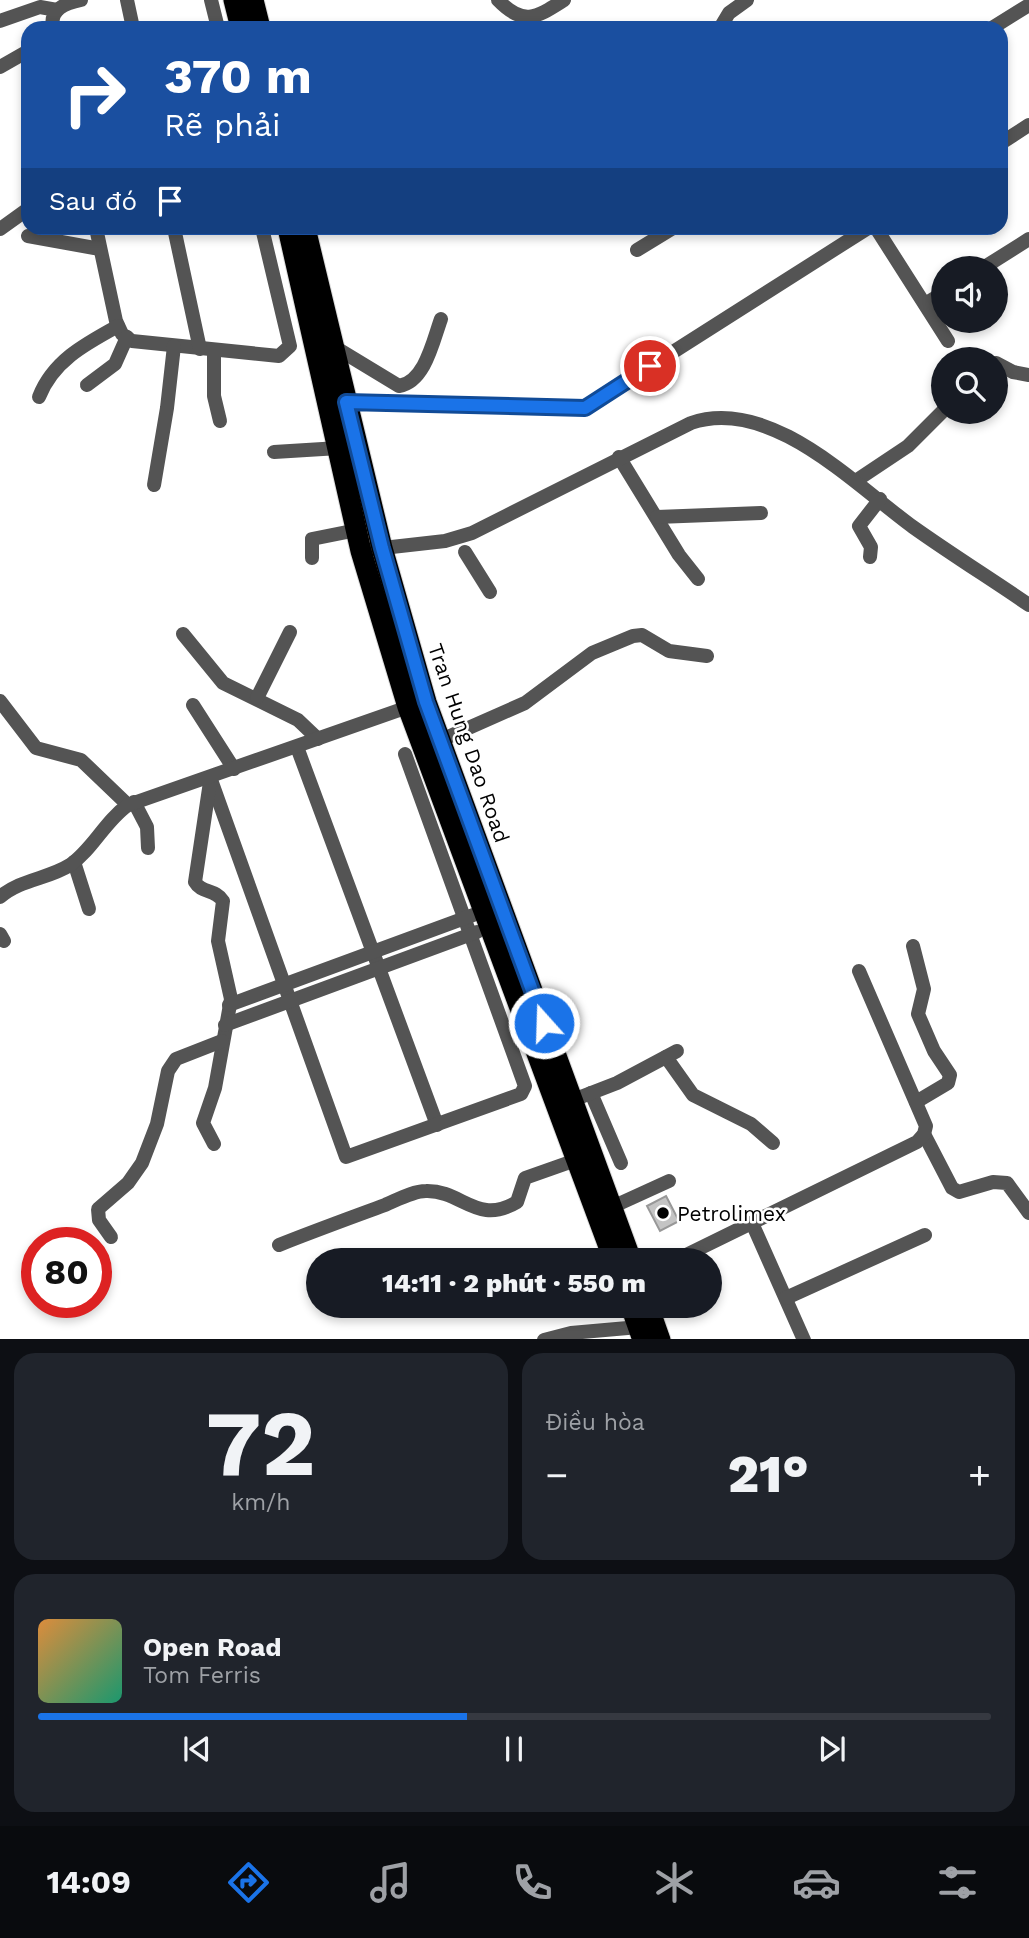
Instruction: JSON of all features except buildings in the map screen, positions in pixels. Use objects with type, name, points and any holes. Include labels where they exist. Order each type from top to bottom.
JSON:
[{"type":"highway","points":[[234,0],[239,21]]},
{"type":"highway","points":[[253,0],[258,21]]},
{"type":"highway","name":"Tran Hung Dao Road","points":[[290,235],[339,448],[367,543],[408,708],[479,919],[584,1157],[612,1207],[627,1248]]},
{"type":"highway","name":"Tran Hung Dao Road","points":[[307,235],[346,402],[367,543],[439,741],[582,1097],[584,1157],[611,1248]]},
{"type":"highway","points":[[652,1318],[660,1339]]},
{"type":"street","points":[[53,21],[66,3],[81,0]]},
{"type":"street","points":[[127,0],[132,21]]},
{"type":"street","points":[[211,0],[216,21]]},
{"type":"street","points":[[498,0],[509,12],[525,18],[540,15],[565,0]]},
{"type":"street","points":[[729,21],[747,0]]},
{"type":"street","points":[[1003,21],[1026,6]]},
{"type":"street","points":[[0,21],[40,7],[51,21]]},
{"type":"street","points":[[0,67],[21,55]]},
{"type":"street","points":[[1008,138],[1029,125]]},
{"type":"street","points":[[0,229],[21,214]]},
{"type":"street","points":[[87,385],[115,364],[122,331],[97,235]]},
{"type":"street","points":[[176,235],[207,349],[220,421]]},
{"type":"street","points":[[122,331],[132,341],[279,356],[289,346],[264,235]]},
{"type":"street","points":[[637,250],[662,235]]},
{"type":"street","points":[[346,402],[585,408],[857,235]]},
{"type":"street","points":[[881,235],[948,341]]},
{"type":"street","points":[[28,236],[100,249]]},
{"type":"street","points":[[1002,256],[1029,239]]},
{"type":"street","points":[[925,304],[931,300]]},
{"type":"street","points":[[333,346],[399,386],[404,385],[418,376],[442,319]]},
{"type":"street","points":[[38,397],[46,377],[55,367],[122,331]]},
{"type":"street","points":[[154,485],[163,442],[174,345]]},
{"type":"street","points":[[1008,369],[1029,375]]},
{"type":"street","points":[[312,558],[312,539],[462,545],[619,457],[691,423],[707,418],[731,416],[755,422],[832,462],[914,528],[1029,605]]},
{"type":"street","points":[[857,480],[908,446],[931,423]]},
{"type":"street","points":[[274,452],[339,448]]},
{"type":"street","points":[[619,457],[679,555],[698,579]]},
{"type":"street","points":[[870,557],[871,547],[859,526],[880,499]]},
{"type":"street","points":[[657,517],[761,513]]},
{"type":"street","points":[[462,545],[490,592]]},
{"type":"street","points":[[257,698],[290,632]]},
{"type":"street","points":[[183,634],[223,682],[241,694],[257,698],[298,720],[318,739]]},
{"type":"street","points":[[439,741],[525,703],[592,653],[633,636],[642,635],[669,652],[707,656]]},
{"type":"street","points":[[0,701],[36,748],[81,760],[131,803],[147,827],[148,848]]},
{"type":"street","points":[[193,705],[234,769]]},
{"type":"street","points":[[0,897],[13,887],[74,862],[118,812],[131,803],[408,708]]},
{"type":"street","points":[[297,747],[437,1125]]},
{"type":"street","points":[[405,754],[479,919]]},
{"type":"street","points":[[210,777],[346,1157],[521,1094],[525,1086],[470,935],[479,919]]},
{"type":"street","points":[[210,777],[195,882],[198,888],[219,895],[223,901],[218,940],[228,982],[229,1005],[215,1088],[202,1124],[214,1144]]},
{"type":"street","points":[[74,862],[89,909]]},
{"type":"street","points":[[225,1025],[470,935],[479,919]]},
{"type":"street","points":[[229,1005],[373,952],[479,919]]},
{"type":"street","points":[[913,946],[925,989],[918,1014],[921,1027],[950,1075],[948,1083],[916,1102]]},
{"type":"street","points":[[859,971],[926,1126],[925,1134],[952,1188],[959,1192],[993,1182],[1007,1183],[1029,1213]]},
{"type":"street","points":[[104,1227],[99,1220],[98,1209],[128,1183],[146,1156],[157,1124],[167,1071],[176,1059],[222,1041]]},
{"type":"street","points":[[621,1163],[582,1097],[672,1054],[693,1095],[751,1124],[773,1143]]},
{"type":"street","points":[[701,1248],[917,1142],[925,1134]]},
{"type":"street","points":[[279,1245],[423,1190],[453,1198],[475,1209],[493,1211],[517,1202],[525,1178],[584,1157]]},
{"type":"street","points":[[612,1207],[669,1181]]},
{"type":"street","points":[[752,1223],[804,1339]]},
{"type":"street","points":[[786,1298],[925,1235]]},
{"type":"street","points":[[544,1339],[572,1333],[641,1334]]},
{"type":"place","name":"Petrolimex","points":[[663,1213]]},
{"type":"route","points":[[544,1023],[426,702],[382,548],[346,402],[585,408],[650,366]]}]
